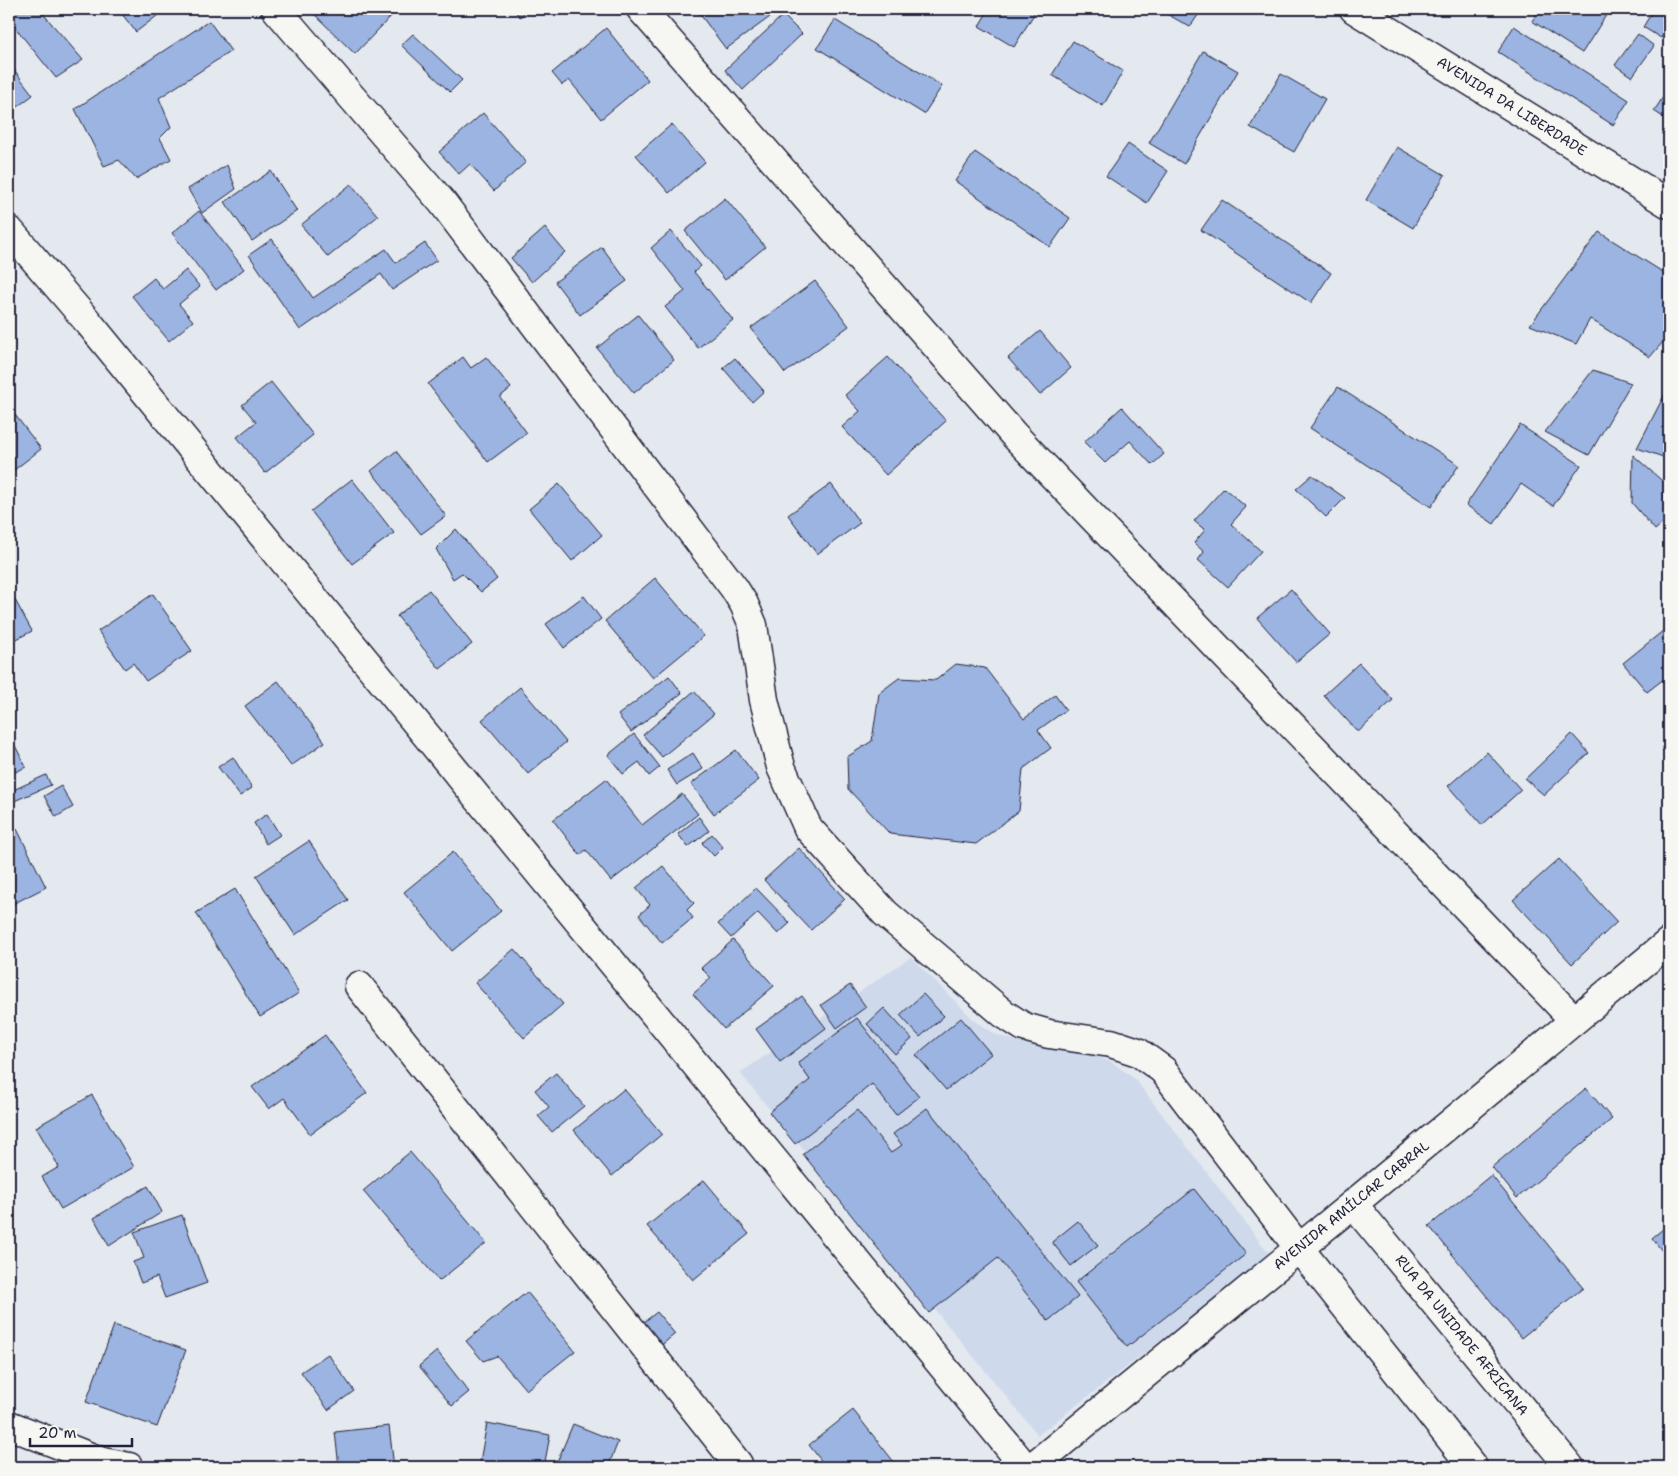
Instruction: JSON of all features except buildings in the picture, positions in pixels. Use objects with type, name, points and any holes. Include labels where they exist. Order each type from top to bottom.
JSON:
[{"type":"street","points":[[276,9],[442,202],[734,588],[744,604],[753,625],[764,700],[781,768],[808,828],[885,913],[1004,1014],[1024,1027],[1049,1034],[1111,1043],[1138,1052],[1163,1070],[1298,1247],[1473,1467]]},
{"type":"street","points":[[642,9],[1014,435],[1574,1020]]},
{"type":"street","name":"AVENIDA DA LIBERDADE","points":[[1354,9],[1669,204]]},
{"type":"street","points":[[9,230],[89,323],[1025,1467]]},
{"type":"street","name":"AVENIDA AMÍLCAR CABRAL","points":[[1032,1467],[1298,1247],[1354,1204],[1669,942]]},
{"type":"street","points":[[359,986],[738,1464],[738,1467]]},
{"type":"street","name":"RUA DA UNIDADE AFRICANA","points":[[1354,1204],[1570,1467]]},
{"type":"street","points":[[9,1425],[112,1465]]},
{"type":"shaded area","points":[[911,957],[976,1022],[997,1035],[1022,1043],[1083,1052],[1110,1061],[1135,1079],[1271,1256],[1038,1435],[740,1073]]}]
